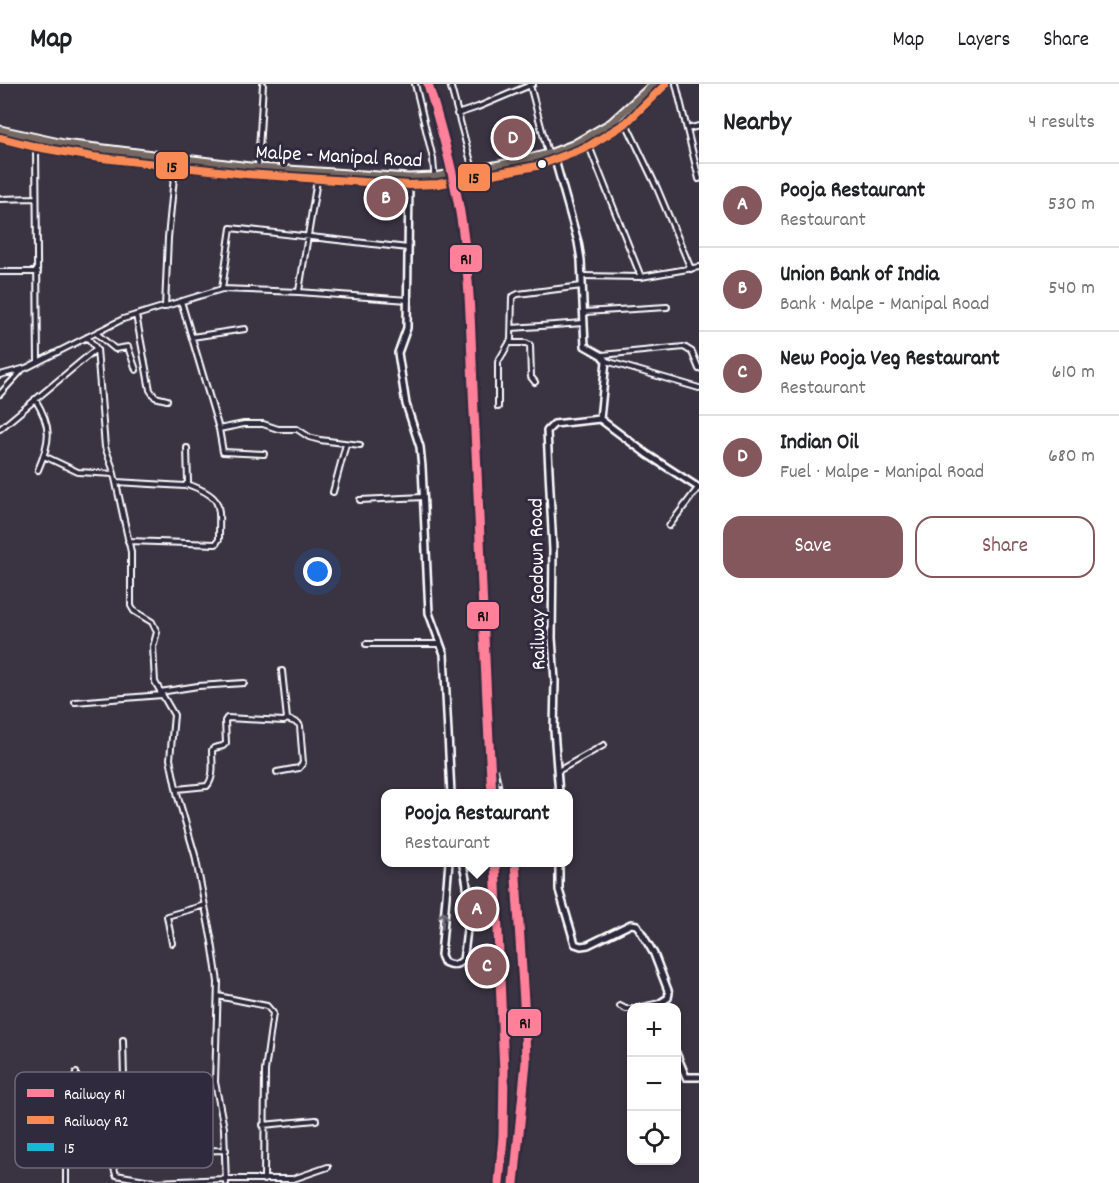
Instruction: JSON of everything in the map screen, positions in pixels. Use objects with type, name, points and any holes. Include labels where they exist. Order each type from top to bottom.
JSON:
[{"type":"highway","name":"Malpe - Manipal Road","points":[[0,130],[150,159],[175,166],[317,180],[409,185],[474,174],[549,154],[607,131],[654,84]]},
{"type":"highway","points":[[474,174],[537,166],[589,146],[607,131],[626,123],[666,84]]},
{"type":"highway","name":"Malpe - Manipal Road","points":[[0,138],[36,147],[150,159],[435,181]]},
{"type":"street","points":[[258,168],[262,84]]},
{"type":"street","points":[[415,84],[433,159],[435,181]]},
{"type":"street","points":[[450,84],[474,174]]},
{"type":"street","points":[[457,114],[531,84],[549,154]]},
{"type":"street","points":[[676,84],[699,178]]},
{"type":"street","points":[[626,123],[691,269]]},
{"type":"street","points":[[687,129],[699,126]]},
{"type":"street","points":[[589,146],[641,277]]},
{"type":"street","points":[[36,147],[38,362]]},
{"type":"street","points":[[555,160],[578,242],[585,346],[601,355],[606,361],[699,388]]},
{"type":"street","points":[[165,307],[168,238],[175,166]]},
{"type":"street","points":[[299,292],[317,180]]},
{"type":"street","points":[[409,185],[407,328],[398,353],[406,404],[420,447],[429,613],[444,654],[451,789]]},
{"type":"street","points":[[0,199],[35,198]]},
{"type":"street","points":[[222,289],[231,228],[408,248]]},
{"type":"street","points":[[582,276],[641,277],[699,267]]},
{"type":"street","points":[[0,272],[38,272]]},
{"type":"street","points":[[498,407],[499,358],[509,343],[512,327],[510,299],[514,294],[582,285]]},
{"type":"street","points":[[0,375],[38,362],[123,319],[222,289],[408,300]]},
{"type":"street","points":[[181,301],[219,429],[223,452],[264,454]]},
{"type":"street","points":[[583,312],[667,307]]},
{"type":"street","points":[[136,315],[150,390],[155,397],[167,400]]},
{"type":"street","points":[[512,327],[583,323]]},
{"type":"street","points":[[192,337],[245,329]]},
{"type":"street","points":[[96,333],[115,349],[128,347],[136,370]]},
{"type":"street","points":[[87,337],[97,349],[105,447],[116,482],[131,552],[131,606],[134,611],[152,622],[157,632],[153,647],[155,682],[174,715],[170,759],[195,855],[215,962],[218,996],[215,1082],[224,1128],[226,1181]]},
{"type":"street","points":[[509,343],[530,345],[531,377],[535,382]]},
{"type":"street","points":[[601,355],[684,347],[692,352],[699,369]]},
{"type":"street","points":[[0,429],[97,349]]},
{"type":"street","points":[[606,361],[600,419],[648,455],[698,488],[669,526]]},
{"type":"street","points":[[0,394],[22,369]]},
{"type":"street","points":[[35,399],[49,434],[38,470]]},
{"type":"street","name":"Railway Godown Road","points":[[559,789],[554,730],[553,550],[547,431],[554,424],[600,419]]},
{"type":"street","points":[[219,429],[244,424],[263,424],[278,429],[297,429],[309,437],[360,445]]},
{"type":"street","points":[[333,492],[346,444]]},
{"type":"street","points":[[187,447],[187,484]]},
{"type":"street","points":[[44,456],[78,472],[114,474]]},
{"type":"street","points":[[116,482],[183,487],[187,484]]},
{"type":"street","points":[[128,541],[216,544],[219,539],[219,505],[214,496],[187,484]]},
{"type":"street","points":[[360,500],[424,497]]},
{"type":"street","points":[[366,644],[441,644]]},
{"type":"street","points":[[282,671],[287,719]]},
{"type":"street","points":[[75,702],[161,693],[198,686],[244,683]]},
{"type":"street","points":[[177,789],[210,784],[212,750],[226,743],[225,722],[227,718],[284,721],[287,719],[298,723],[303,763],[299,768],[277,772]]},
{"type":"street","points":[[558,771],[604,745]]},
{"type":"street","points":[[449,867],[441,955],[444,962],[458,965],[463,960],[466,940],[467,882],[463,867]]},
{"type":"street","points":[[559,867],[559,890],[576,944],[588,945],[631,924],[638,925],[654,954],[669,993],[668,998],[662,1003]]},
{"type":"street","points":[[172,943],[167,916],[205,905]]},
{"type":"street","points":[[218,996],[267,1006],[273,1013],[265,1071],[264,1180]]},
{"type":"street","points":[[620,1006],[627,1009]]},
{"type":"street","points":[[123,1040],[124,1072]]},
{"type":"street","points":[[678,1057],[686,1077],[699,1077]]},
{"type":"street","points":[[263,1125],[316,1120]]},
{"type":"street","points":[[213,1150],[226,1150]]},
{"type":"street","points":[[115,1168],[116,1175],[147,1182],[193,1182],[299,1178],[328,1167]]},
{"type":"railway","points":[[482,614],[492,789]]},
{"type":"railway","points":[[497,770],[501,789]]},
{"type":"railway","points":[[495,867],[504,1071],[503,1137],[499,1183]]},
{"type":"railway","points":[[514,1183],[526,1062],[515,867]]},
{"type":"rail line","name":"R1","points":[[428,84],[456,189],[467,272],[492,789]]},
{"type":"rail line","name":"R1","points":[[495,867],[504,1071],[503,1137],[499,1183]]},
{"type":"rail line","name":"R1","points":[[514,1183],[526,1062],[515,867]]},
{"type":"transit line","name":"15","points":[[0,138],[93,157],[246,174],[409,185],[438,184],[537,166],[589,146],[626,123],[666,84]]},
{"type":"place","name":"Indian Oil","points":[[513,138]]},
{"type":"place","name":"Union Bank of India","points":[[386,198]]},
{"type":"place","name":"Pooja Restaurant","points":[[477,909]]},
{"type":"place","name":"New Pooja Veg Restaurant","points":[[487,966]]}]
